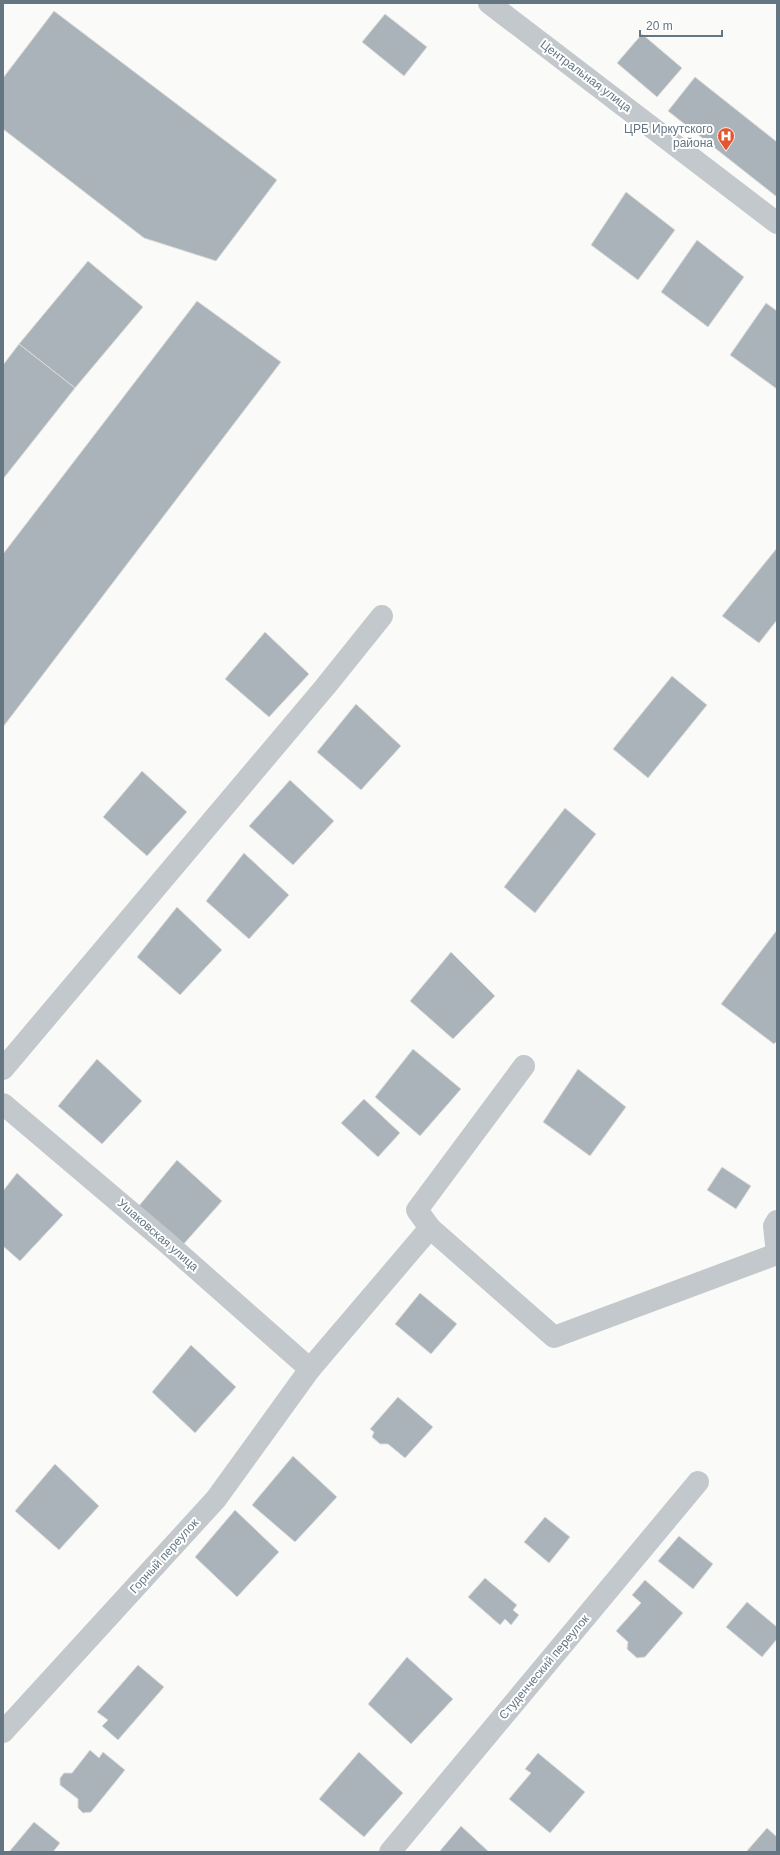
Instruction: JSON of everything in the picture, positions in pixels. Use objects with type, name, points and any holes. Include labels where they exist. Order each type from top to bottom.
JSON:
[{"type":"street","name":"Центральная улица","points":[[489,3],[777,223]]},
{"type":"street","points":[[3,1069],[310,705],[382,616]]},
{"type":"street","points":[[524,1066],[417,1210],[430,1228],[554,1337],[777,1254],[774,1226],[777,1221]]},
{"type":"street","name":"Ушаковская улица","points":[[3,1104],[166,1242],[310,1369]]},
{"type":"street","name":"Горный переулок","points":[[3,1732],[216,1499],[310,1369],[430,1228]]},
{"type":"street","name":"Студенческий переулок","points":[[390,1852],[698,1482]]},
{"type":"building","points":[[54,11],[277,180],[216,261],[144,238],[3,129],[3,78]]},
{"type":"building","points":[[385,14],[427,47],[404,76],[362,42]]},
{"type":"building","points":[[642,34],[682,68],[657,97],[617,63]]},
{"type":"building","points":[[695,77],[777,142],[777,197],[668,111]]},
{"type":"building","points":[[626,192],[675,230],[638,280],[591,245]]},
{"type":"building","points":[[697,240],[744,277],[708,327],[661,292]]},
{"type":"building","points":[[88,261],[143,307],[75,388],[19,344]]},
{"type":"building","points":[[197,301],[281,362],[3,727],[3,554]]},
{"type":"building","points":[[766,303],[777,311],[777,389],[730,355]]},
{"type":"building","points":[[19,344],[75,388],[3,479],[3,365]]},
{"type":"building","points":[[777,548],[777,620],[759,643],[722,616]]},
{"type":"building","points":[[265,632],[309,674],[269,717],[225,679]]},
{"type":"building","points":[[672,676],[707,705],[648,778],[613,749]]},
{"type":"building","points":[[356,704],[401,746],[361,790],[317,752]]},
{"type":"building","points":[[142,771],[187,812],[147,856],[103,817]]},
{"type":"building","points":[[290,780],[334,821],[293,865],[249,826]]},
{"type":"building","points":[[565,808],[596,834],[535,913],[504,887]]},
{"type":"building","points":[[244,853],[289,895],[249,939],[206,901]]},
{"type":"building","points":[[177,907],[222,950],[180,995],[137,957]]},
{"type":"building","points":[[777,930],[777,1041],[774,1044],[721,1004]]},
{"type":"building","points":[[451,952],[495,996],[453,1039],[410,1001]]},
{"type":"building","points":[[413,1049],[461,1089],[420,1136],[375,1097]]},
{"type":"building","points":[[97,1059],[142,1101],[102,1144],[58,1106]]},
{"type":"building","points":[[578,1069],[626,1107],[590,1156],[543,1122]]},
{"type":"building","points":[[364,1099],[400,1133],[378,1157],[341,1123]]},
{"type":"building","points":[[177,1160],[222,1201],[181,1247],[138,1207]]},
{"type":"building","points":[[722,1167],[751,1186],[736,1209],[707,1190]]},
{"type":"building","points":[[17,1173],[63,1215],[20,1261],[3,1246],[3,1191]]},
{"type":"building","points":[[420,1293],[457,1324],[431,1354],[395,1324]]},
{"type":"building","points":[[191,1345],[236,1387],[195,1433],[152,1392]]},
{"type":"building","points":[[398,1397],[433,1427],[405,1458],[388,1444],[380,1444],[372,1437],[374,1432],[370,1429]]},
{"type":"building","points":[[293,1456],[337,1497],[295,1542],[252,1505]]},
{"type":"building","points":[[55,1464],[99,1506],[59,1550],[15,1511]]},
{"type":"building","points":[[235,1510],[279,1552],[237,1597],[195,1557]]},
{"type":"building","points":[[545,1517],[570,1537],[549,1563],[524,1542]]},
{"type":"building","points":[[679,1536],[713,1564],[693,1589],[658,1561]]},
{"type":"building","points":[[485,1578],[517,1605],[513,1610],[519,1615],[511,1625],[505,1619],[500,1625],[468,1597]]},
{"type":"building","points":[[645,1580],[683,1613],[645,1657],[637,1658],[627,1649],[628,1642],[616,1631],[641,1603],[632,1595]]},
{"type":"building","points":[[747,1602],[777,1627],[777,1639],[762,1657],[726,1627]]},
{"type":"building","points":[[407,1657],[453,1699],[411,1744],[368,1704]]},
{"type":"building","points":[[138,1665],[164,1687],[118,1740],[102,1726],[108,1720],[97,1712]]},
{"type":"building","points":[[90,1750],[99,1758],[103,1752],[125,1770],[91,1812],[83,1813],[78,1808],[78,1799],[60,1785],[60,1778],[64,1773],[72,1773]]},
{"type":"building","points":[[359,1752],[403,1793],[364,1837],[319,1799]]},
{"type":"building","points":[[538,1753],[585,1792],[550,1833],[509,1799],[531,1773],[525,1769]]},
{"type":"building","points":[[34,1822],[60,1843],[53,1852],[9,1852]]},
{"type":"building","points":[[461,1826],[489,1852],[439,1852]]},
{"type":"building","points":[[767,1828],[777,1837],[777,1852],[746,1852]]},
{"type":"place","name":"ЦРБ Иркутского района","points":[[726,151]]}]
